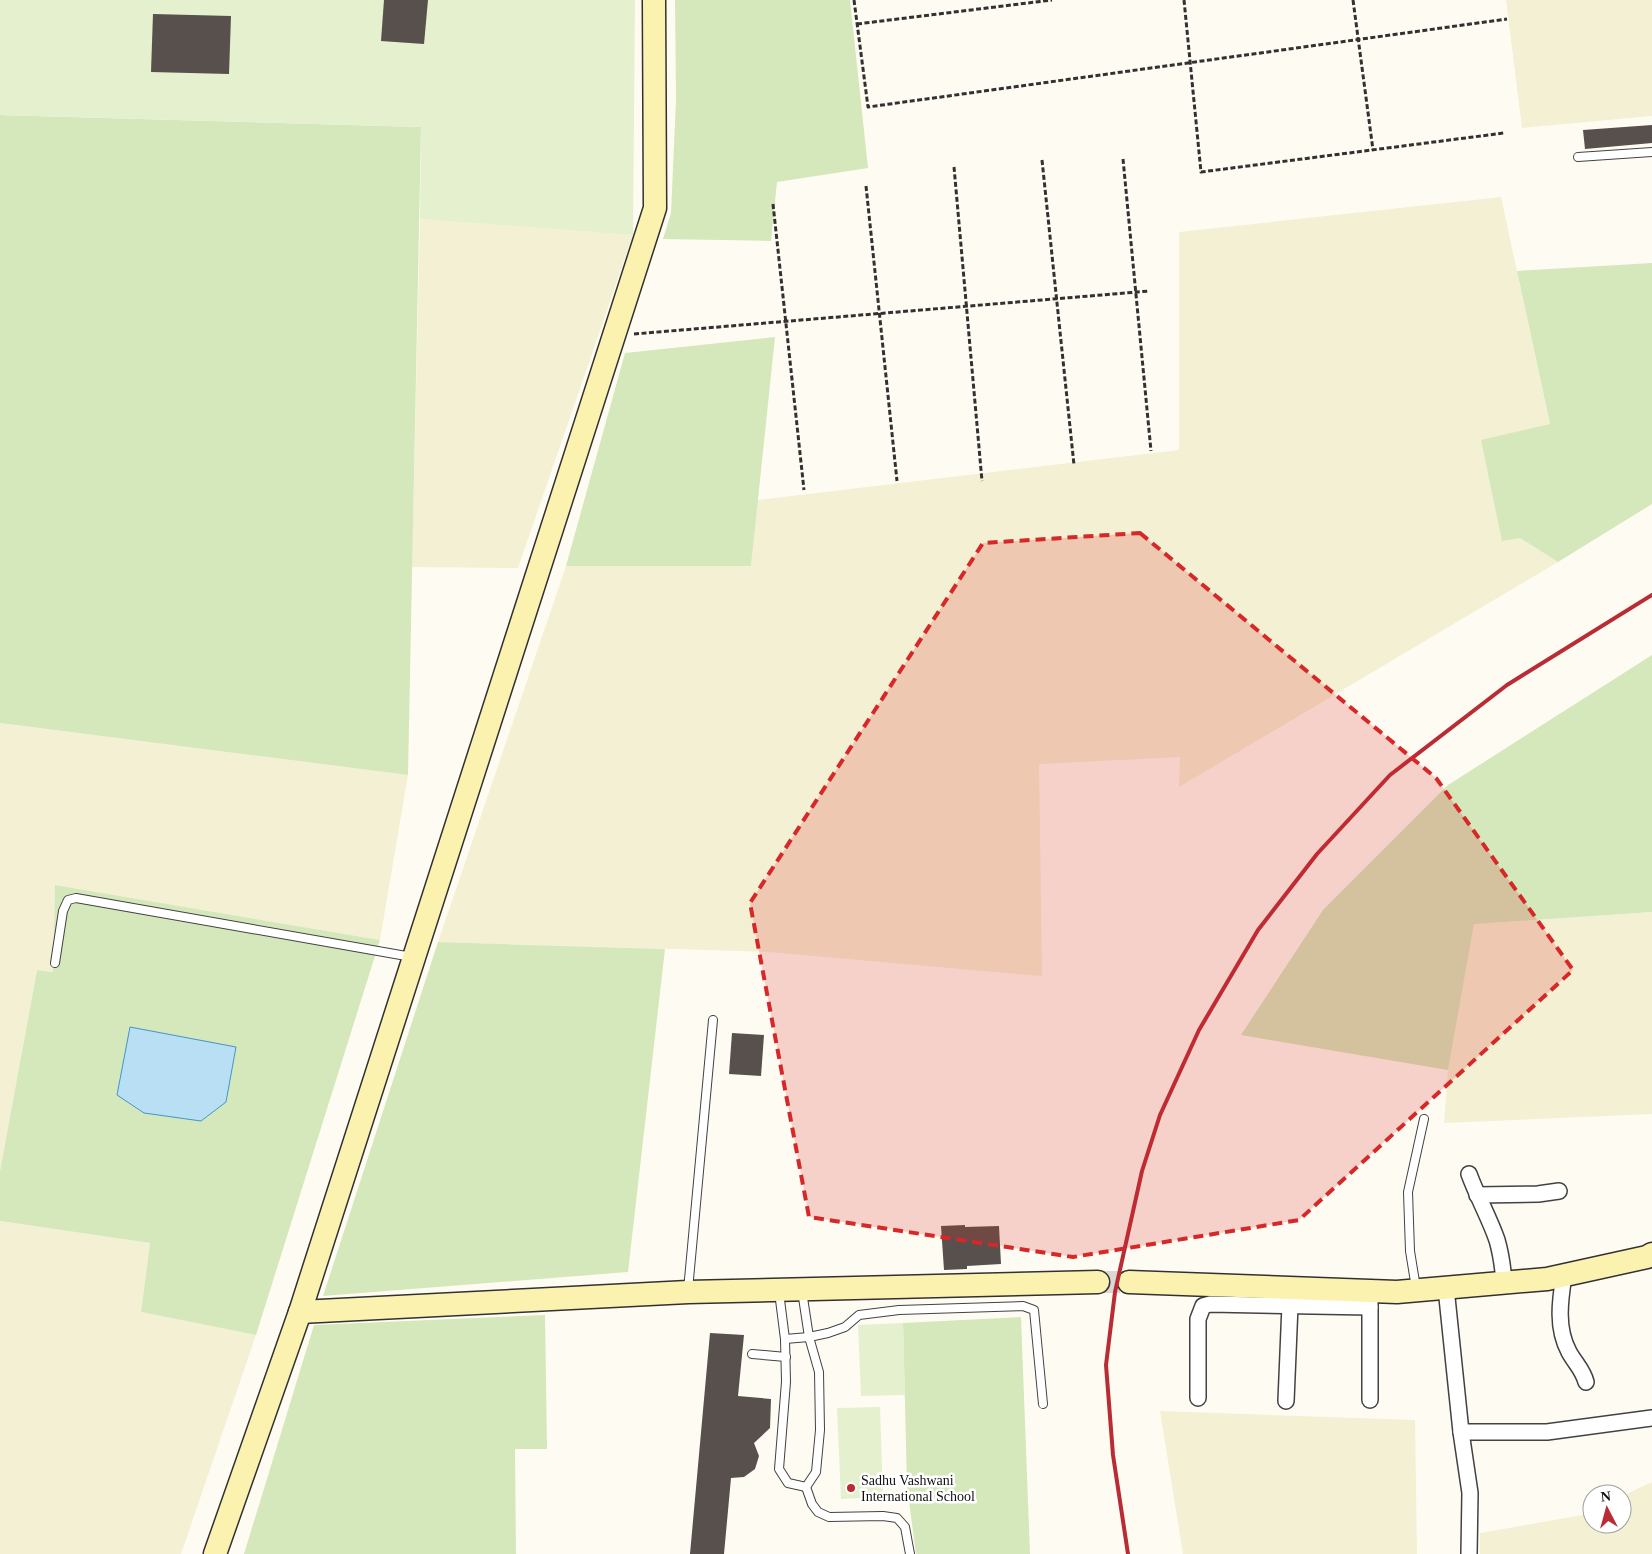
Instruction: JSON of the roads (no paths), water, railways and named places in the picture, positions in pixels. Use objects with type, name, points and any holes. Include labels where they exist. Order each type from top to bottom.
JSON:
[{"type":"main road","points":[[215,1554],[300,1312],[655,208],[654,0]]},
{"type":"main road","points":[[1129,1282],[1370,1299],[1397,1292],[1547,1279],[1652,1254]]},
{"type":"main road","points":[[300,1312],[688,1292],[1098,1282]]},
{"type":"street","points":[[1469,1174],[1496,1239],[1502,1262],[1504,1283]]},
{"type":"street","points":[[1477,1195],[1559,1192]]},
{"type":"street","points":[[1564,1275],[1560,1304],[1563,1338],[1570,1353],[1584,1373],[1586,1382]]},
{"type":"street","points":[[1446,1288],[1461,1432],[1470,1493],[1469,1554]]},
{"type":"street","points":[[1198,1398],[1198,1319],[1203,1306],[1210,1304],[1290,1306],[1370,1299],[1370,1400]]},
{"type":"street","points":[[1286,1401],[1290,1306]]},
{"type":"street","points":[[1461,1432],[1547,1432],[1652,1418]]},
{"type":"lane","points":[[1578,157],[1652,152]]},
{"type":"lane","points":[[56,963],[63,911],[68,900],[76,898],[414,958]]},
{"type":"lane","points":[[688,1292],[713,1020]]},
{"type":"lane","points":[[1417,1290],[1410,1251],[1408,1192],[1424,1119]]},
{"type":"lane","points":[[778,1290],[786,1357],[780,1469],[788,1483],[806,1487]]},
{"type":"lane","points":[[802,1290],[809,1337],[819,1372],[820,1430],[816,1472],[806,1487]]},
{"type":"lane","points":[[785,1339],[809,1337],[845,1327],[859,1315],[899,1310],[1023,1306],[1034,1310],[1043,1404]]},
{"type":"lane","points":[[752,1354],[786,1357]]},
{"type":"lane","points":[[806,1487],[818,1512],[829,1517],[883,1516],[897,1518],[905,1527],[910,1554]]},
{"type":"water","points":[[130,1027],[236,1047],[226,1102],[201,1121],[144,1113],[117,1095]]},
{"type":"tunnel","points":[[1098,1282],[1129,1282]]},
{"type":"railway","points":[[1128,1554],[1113,1455],[1106,1365],[1115,1292],[1142,1171],[1160,1115],[1199,1030],[1258,930],[1317,854],[1390,775],[1507,685],[1652,595]]},
{"type":"place","name":"Sadhu Vashwani International School","points":[[851,1488]]}]
